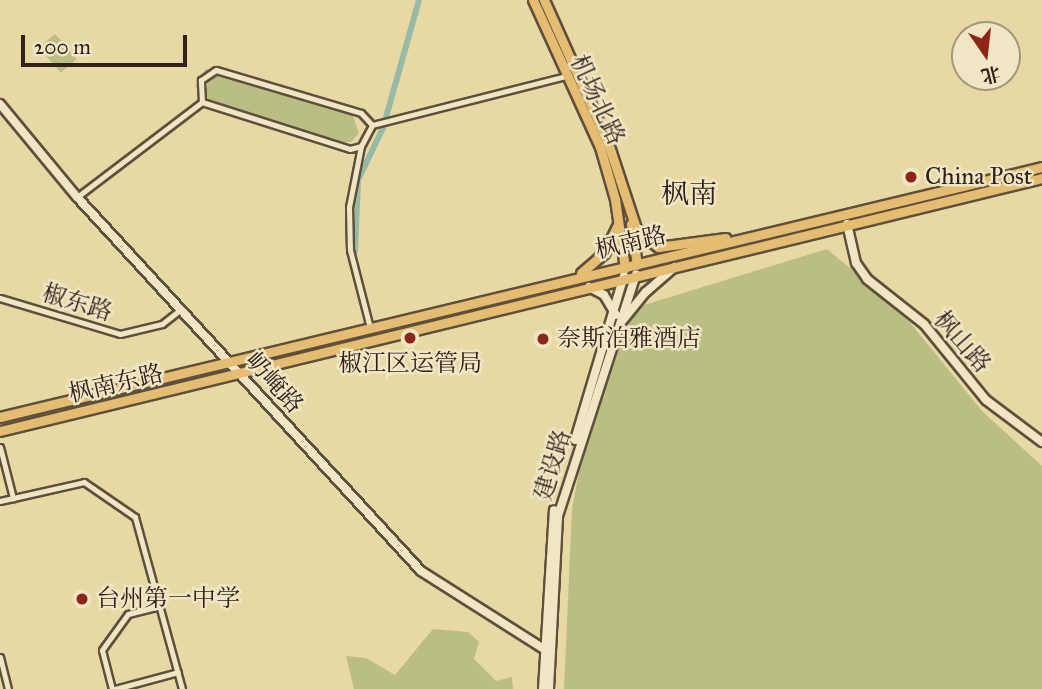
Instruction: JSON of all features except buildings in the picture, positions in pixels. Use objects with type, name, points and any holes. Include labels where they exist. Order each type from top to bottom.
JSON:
[{"type":"main road","name":"机场北路","points":[[533,0],[565,76],[600,147],[619,219],[624,276]]},
{"type":"main road","name":"机场北路","points":[[544,0],[608,143],[628,212]]},
{"type":"main road","name":"枫南路","points":[[0,417],[370,329],[637,261],[1042,167]]},
{"type":"main road","name":"枫南路","points":[[241,375],[583,286],[1042,178]]},
{"type":"main road","points":[[628,212],[637,231],[658,247],[703,238],[736,239]]},
{"type":"main road","name":"建设路","points":[[628,212],[637,261],[636,273]]},
{"type":"main road","points":[[575,277],[604,253],[619,219]]},
{"type":"main road","name":"枫南东路","points":[[0,431],[241,375]]},
{"type":"street","points":[[202,102],[201,80],[216,69],[361,113],[372,125]]},
{"type":"street","points":[[370,329],[351,250],[349,207],[361,146],[372,125],[565,76]]},
{"type":"street","points":[[202,102],[350,149],[361,146]]},
{"type":"street","points":[[76,197],[202,102]]},
{"type":"street","name":"屷崦路","points":[[0,104],[76,197],[421,571],[548,651]]},
{"type":"street","name":"枫山路","points":[[847,224],[856,263],[867,279],[924,324],[986,400],[1042,442]]},
{"type":"street","points":[[619,326],[646,292],[682,262]]},
{"type":"street","name":"建设路","points":[[543,689],[558,516],[636,273]]},
{"type":"street","name":"建设路","points":[[549,689],[552,514],[616,316],[624,276]]},
{"type":"street","points":[[583,286],[604,295],[616,316]]},
{"type":"street","name":"椒东路","points":[[0,298],[120,334],[162,324],[180,310]]},
{"type":"street","points":[[0,447],[13,498]]},
{"type":"street","points":[[0,501],[84,482],[135,517],[182,689]]},
{"type":"street","points":[[160,606],[128,614],[102,650],[113,689],[178,673]]},
{"type":"street","points":[[0,657],[8,689]]},
{"type":"green space","points":[[55,34],[77,59],[61,73],[39,48]]},
{"type":"green space","points":[[206,69],[352,114],[359,133],[351,142],[338,143],[204,98],[195,86]]},
{"type":"green space","points":[[827,249],[899,309],[982,411],[1042,466],[1042,689],[564,689],[572,509],[595,387],[631,309]]},
{"type":"green space","points":[[433,629],[468,632],[479,642],[474,659],[496,681],[512,677],[513,689],[354,689],[346,656],[366,658],[395,675]]},
{"type":"waterway","points":[[355,251],[358,180],[383,128],[419,0]]},
{"type":"place","name":"China Post","points":[[911,177]]},
{"type":"place","name":"椒江区运管局","points":[[410,338]]},
{"type":"place","name":"奈斯泊雅酒店","points":[[543,339]]},
{"type":"place","name":"台州第一中学","points":[[82,599]]},
{"type":"district","name":"枫南","points":[[689,194]]}]
